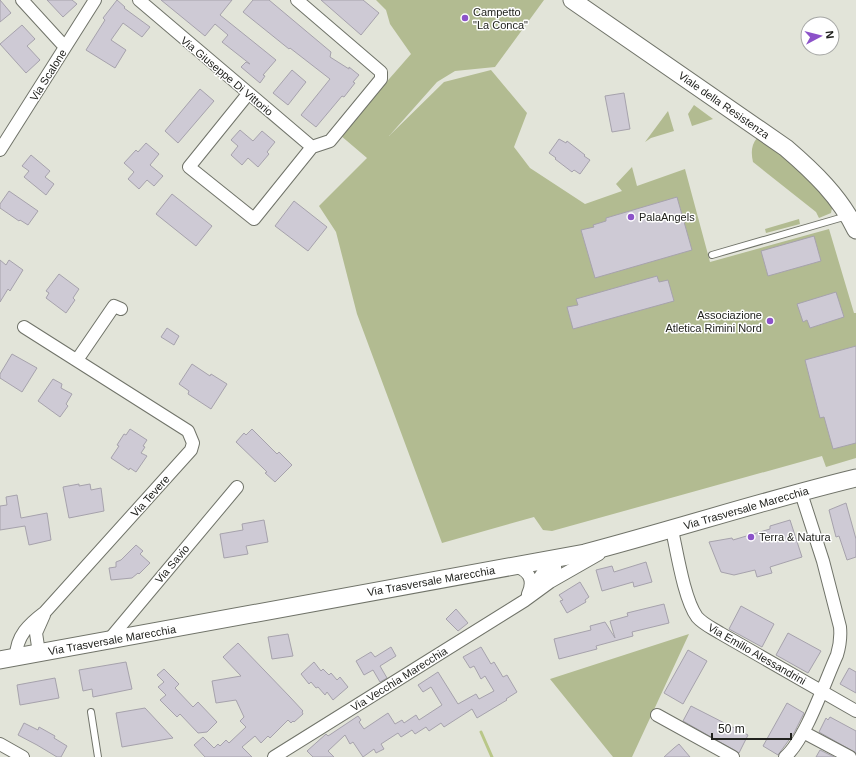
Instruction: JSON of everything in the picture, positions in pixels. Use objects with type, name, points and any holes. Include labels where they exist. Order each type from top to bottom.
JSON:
[{"type":"street","points":[[22,0],[65,47]]},
{"type":"street","name":"Via Scalone","points":[[0,150],[95,0]]},
{"type":"street","name":"Via Giuseppe Di Vittorio","points":[[139,0],[248,94],[315,146]]},
{"type":"street","points":[[248,94],[189,167],[254,219],[315,146],[330,141],[381,79],[381,72],[296,0]]},
{"type":"street","name":"Viale della Resistenza","points":[[572,0],[786,148],[809,168],[828,188],[852,223]]},
{"type":"street","points":[[77,360],[118,308]]},
{"type":"street","name":"Via Tevere","points":[[8,658],[24,631],[36,619],[46,612],[191,450],[192,443],[188,431],[24,327]]},
{"type":"street","name":"Via Trasversale Marecchia","points":[[8,658],[554,559],[672,530],[856,478]]},
{"type":"street","name":"Via Savio","points":[[108,641],[237,487]]},
{"type":"street","points":[[785,757],[803,732],[839,648],[840,627],[823,561],[801,493]]},
{"type":"street","name":"Via Emilio Alessandrini","points":[[672,530],[685,588],[693,610],[704,624],[856,711]]},
{"type":"street","name":"Via Vecchia Marecchia","points":[[274,757],[526,597],[613,545]]},
{"type":"street","points":[[550,582],[554,576],[556,566],[554,559]]},
{"type":"street","name":"Via Vecchia Marecchia","points":[[526,597],[546,567],[554,559]]},
{"type":"street","points":[[513,566],[520,568],[530,577],[532,583],[526,597]]},
{"type":"street","points":[[39,653],[36,633],[46,612]]},
{"type":"street","points":[[657,715],[732,757]]},
{"type":"street","points":[[803,732],[850,757]]},
{"type":"street","points":[[0,744],[23,757]]},
{"type":"lane","points":[[712,255],[852,223]]},
{"type":"lane","points":[[91,712],[98,757]]},
{"type":"green space","points":[[376,0],[544,0],[495,67],[455,71],[437,82],[389,136],[444,82],[491,70],[527,113],[514,147],[530,168],[585,204],[622,191],[616,184],[632,167],[637,186],[685,169],[710,262],[829,229],[854,313],[856,313],[856,458],[826,467],[822,456],[552,531],[543,530],[534,517],[442,543],[357,314],[336,232],[319,206],[367,158],[340,135],[411,54],[390,24],[386,10]]},
{"type":"green space","points":[[694,105],[713,119],[692,126],[688,114]]},
{"type":"green space","points":[[668,111],[674,131],[651,138],[645,142]]},
{"type":"green space","points":[[757,138],[789,161],[813,182],[831,205],[831,213],[819,218],[816,212],[753,162],[752,149]]},
{"type":"green space","points":[[799,219],[800,224],[766,233],[765,229]]},
{"type":"green space","points":[[689,634],[632,757],[613,757],[550,679]]},
{"type":"building","points":[[0,0],[11,13],[0,22]]},
{"type":"building","points":[[47,0],[72,0],[77,4],[63,17]]},
{"type":"building","points":[[117,0],[125,7],[124,8],[150,27],[142,37],[123,23],[111,40],[126,50],[115,68],[86,50],[105,20],[103,18]]},
{"type":"building","points":[[161,0],[232,0],[220,15],[276,60],[263,75],[265,76],[260,83],[241,67],[246,62],[250,64],[222,42],[228,35],[215,24],[205,36]]},
{"type":"building","points":[[253,0],[269,0],[331,52],[330,57],[349,69],[349,67],[359,75],[353,82],[355,83],[344,97],[342,96],[316,127],[301,115],[330,79],[290,48],[289,49],[243,12]]},
{"type":"building","points":[[321,0],[363,0],[379,13],[361,35]]},
{"type":"building","points":[[22,25],[35,39],[27,46],[40,60],[26,73],[0,44]]},
{"type":"building","points":[[292,70],[306,82],[288,105],[273,93]]},
{"type":"building","points":[[200,89],[214,101],[178,143],[165,131]]},
{"type":"building","points":[[624,93],[630,129],[612,132],[605,96]]},
{"type":"building","points":[[240,130],[253,141],[262,131],[275,142],[267,152],[269,154],[258,167],[248,158],[242,165],[231,155],[238,146],[231,140]]},
{"type":"building","points":[[559,139],[566,143],[567,141],[590,160],[580,174],[574,170],[572,172],[549,153]]},
{"type":"building","points":[[146,143],[159,154],[150,165],[163,176],[154,186],[147,180],[139,189],[128,179],[134,172],[124,163],[136,150],[138,152]]},
{"type":"building","points":[[31,155],[50,171],[45,177],[54,184],[46,195],[24,177],[29,171],[22,166]]},
{"type":"building","points":[[9,191],[38,211],[28,225],[20,220],[19,221],[0,208],[0,204]]},
{"type":"building","points":[[172,194],[212,226],[196,246],[156,214]]},
{"type":"building","points":[[677,197],[692,250],[595,278],[581,230],[594,227],[593,225],[606,221],[606,218]]},
{"type":"building","points":[[294,201],[327,227],[308,251],[275,226]]},
{"type":"building","points":[[814,236],[821,261],[768,276],[761,251]]},
{"type":"building","points":[[0,260],[6,265],[9,260],[23,270],[10,291],[8,289],[0,302]]},
{"type":"building","points":[[59,274],[79,289],[73,298],[75,300],[66,313],[46,298],[49,293],[46,291]]},
{"type":"building","points":[[657,276],[659,282],[668,280],[674,301],[573,329],[567,307],[578,305],[576,299]]},
{"type":"building","points":[[836,292],[844,317],[810,328],[807,320],[803,322],[797,304]]},
{"type":"building","points":[[167,328],[179,336],[174,345],[161,337]]},
{"type":"building","points":[[856,346],[856,443],[833,449],[824,417],[820,418],[805,360]]},
{"type":"building","points":[[12,354],[37,368],[22,392],[0,378],[0,374]]},
{"type":"building","points":[[192,364],[210,376],[211,374],[227,384],[211,409],[188,394],[189,391],[179,384]]},
{"type":"building","points":[[53,379],[62,384],[61,388],[72,394],[66,404],[68,406],[60,417],[38,401]]},
{"type":"building","points":[[130,429],[147,440],[141,453],[147,456],[136,472],[130,468],[129,470],[111,458],[119,446],[117,445],[124,434],[126,435]]},
{"type":"building","points":[[252,429],[277,454],[279,452],[292,465],[275,482],[265,473],[267,472],[236,442],[244,433],[246,435]]},
{"type":"building","points":[[79,484],[79,486],[90,484],[91,490],[101,488],[104,511],[69,518],[63,487]]},
{"type":"building","points":[[17,495],[21,518],[47,513],[51,540],[29,545],[25,526],[0,530],[0,506],[7,505],[6,497]]},
{"type":"building","points":[[846,503],[856,539],[856,557],[847,560],[839,536],[836,537],[829,510]]},
{"type":"building","points":[[264,520],[268,542],[246,546],[248,554],[224,558],[220,534],[243,530],[242,524]]},
{"type":"building","points":[[790,520],[802,557],[770,567],[772,573],[757,577],[755,570],[734,575],[721,572],[709,542],[732,538],[733,540],[770,529],[770,526]]},
{"type":"building","points":[[136,545],[143,551],[140,554],[150,563],[139,574],[138,573],[132,578],[111,580],[109,568],[116,567],[116,562],[121,560]]},
{"type":"building","points":[[646,562],[652,582],[634,587],[633,582],[602,591],[596,570],[612,566],[614,572]]},
{"type":"building","points":[[580,582],[589,597],[585,600],[586,602],[567,613],[560,601],[563,600],[559,595]]},
{"type":"building","points":[[664,604],[669,623],[632,632],[633,636],[596,646],[597,649],[559,659],[554,639],[591,630],[590,626],[605,622],[615,638],[610,621],[628,616],[627,613]]},
{"type":"building","points":[[741,606],[774,624],[762,647],[729,629]]},
{"type":"building","points":[[456,609],[468,623],[458,631],[446,619]]},
{"type":"building","points":[[788,633],[821,651],[808,673],[776,655]]},
{"type":"building","points":[[288,634],[293,656],[272,659],[268,637]]},
{"type":"building","points":[[238,643],[303,711],[303,714],[294,722],[293,721],[291,723],[288,720],[270,738],[268,736],[261,743],[255,736],[242,747],[252,757],[205,757],[194,745],[203,737],[214,748],[218,744],[220,746],[226,740],[229,743],[246,727],[240,721],[244,717],[236,700],[216,703],[212,681],[241,676],[223,657]]},
{"type":"building","points":[[391,647],[396,656],[380,666],[387,678],[380,682],[373,670],[364,675],[356,661],[371,652],[375,657]]},
{"type":"building","points":[[481,647],[491,664],[494,662],[503,677],[507,675],[517,692],[506,699],[507,700],[477,718],[472,709],[444,727],[441,723],[429,731],[426,727],[415,734],[412,730],[401,737],[398,733],[381,744],[384,749],[376,753],[374,749],[363,757],[353,742],[350,744],[345,735],[328,751],[334,757],[313,757],[307,751],[326,734],[328,736],[358,716],[361,720],[359,722],[364,729],[388,713],[395,724],[402,720],[404,723],[416,715],[419,720],[442,705],[431,687],[423,692],[418,685],[438,672],[458,704],[476,694],[479,699],[494,691],[485,676],[481,679],[474,666],[470,668],[463,657]]},
{"type":"building","points":[[688,650],[707,661],[683,704],[664,693]]},
{"type":"building","points":[[126,662],[132,689],[93,697],[92,689],[83,691],[79,670]]},
{"type":"building","points":[[314,662],[321,671],[323,669],[329,675],[331,673],[337,680],[340,677],[348,687],[333,700],[327,692],[325,695],[311,682],[309,684],[301,674]]},
{"type":"building","points":[[849,668],[856,672],[856,693],[840,684]]},
{"type":"building","points":[[164,669],[179,684],[175,688],[193,707],[198,702],[217,722],[207,732],[198,733],[180,714],[177,717],[160,700],[166,695],[158,687],[164,682],[157,675]]},
{"type":"building","points":[[55,678],[59,698],[20,705],[17,685]]},
{"type":"building","points":[[787,703],[804,713],[794,733],[778,755],[763,746]]},
{"type":"building","points":[[691,706],[748,735],[739,753],[683,721]]},
{"type":"building","points":[[145,708],[173,738],[122,747],[116,713]]},
{"type":"building","points":[[830,717],[856,731],[856,753],[819,732],[826,718],[828,720]]},
{"type":"building","points":[[24,723],[38,730],[39,727],[55,736],[54,738],[67,746],[61,757],[57,757],[18,735]]},
{"type":"building","points":[[679,744],[690,757],[664,757],[674,748]]},
{"type":"building","points":[[820,750],[834,757],[816,757]]},
{"type":"waterway","points":[[481,732],[492,757]]},
{"type":"place","name":"Campetto \"La Conca\"","points":[[465,18]]},
{"type":"place","name":"PalaAngels","points":[[631,217]]},
{"type":"place","name":"Associazione Atletica Rimini Nord","points":[[770,321]]},
{"type":"place","name":"Terra & Natura","points":[[751,537]]}]
